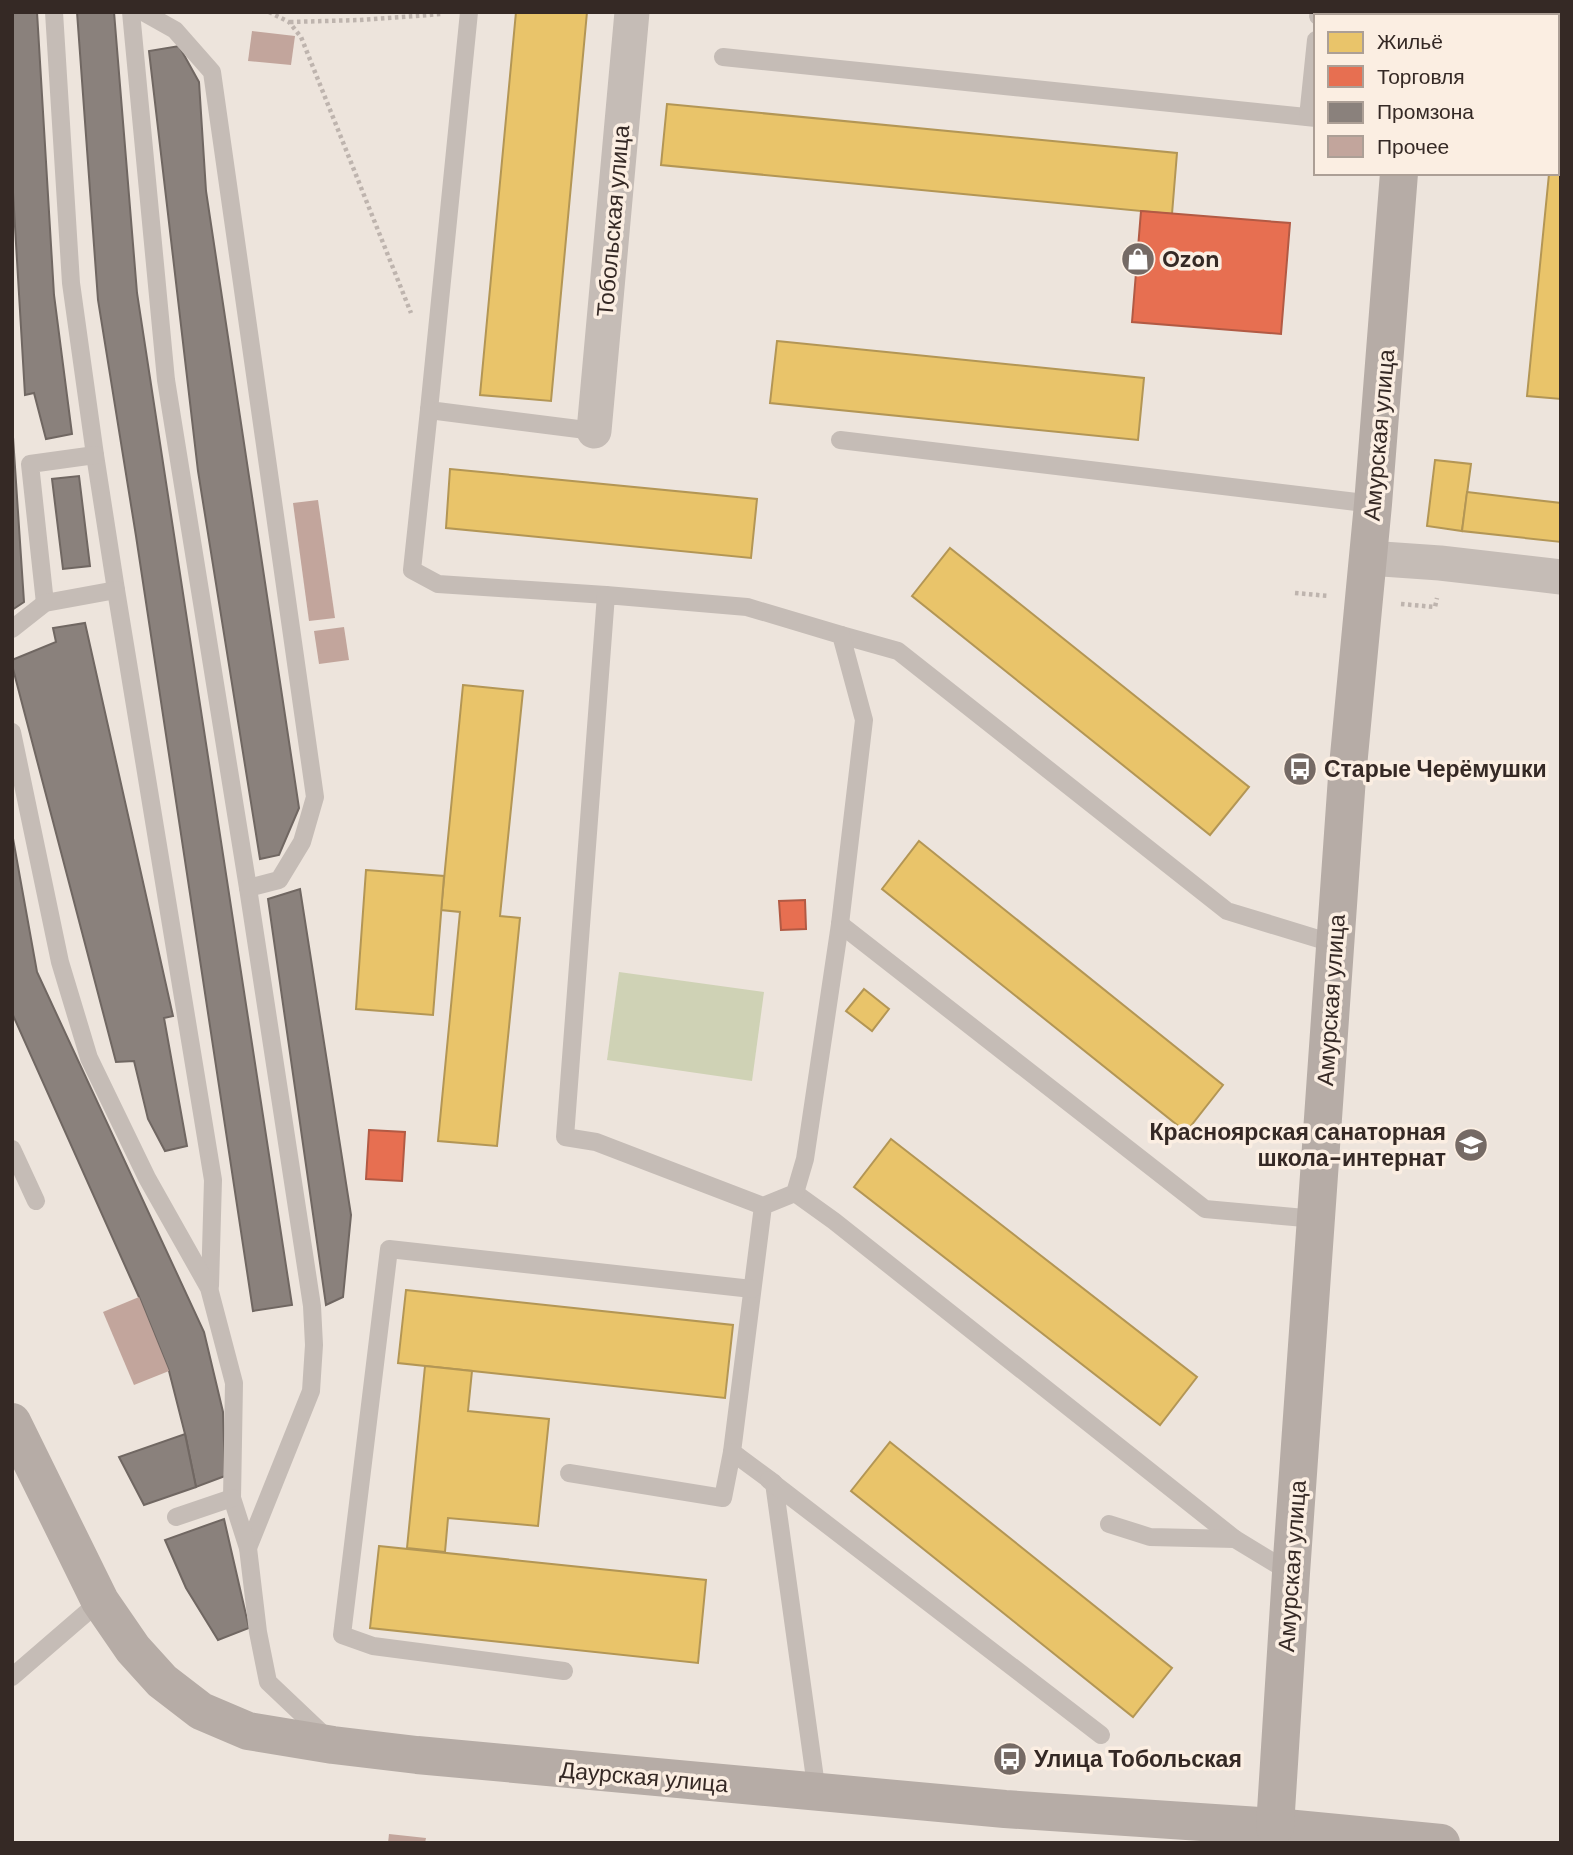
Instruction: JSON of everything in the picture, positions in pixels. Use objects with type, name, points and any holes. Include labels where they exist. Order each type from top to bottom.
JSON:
[{"type":"street","name":"Тобольская улица","points":[[594,430],[632,12]]},
{"type":"street","name":"Амурская улица","points":[[1275,1828],[1347,777],[1373,504],[1399,175]]},
{"type":"street","points":[[1368,558],[1561,577]]},
{"type":"street","name":"Даурская улица","points":[[12,1422],[22,1461],[100,1601],[133,1649],[162,1681],[201,1711],[248,1731],[417,1755],[817,1793],[1441,1843]]},
{"type":"lane","points":[[54,12],[71,283],[116,590],[214,1180],[209,1287]]},
{"type":"lane","points":[[131,12],[166,380],[312,1306],[311,1391],[248,1548]]},
{"type":"lane","points":[[143,12],[175,30],[212,72],[314,797],[302,842],[279,880],[248,888]]},
{"type":"lane","points":[[469,12],[412,569],[438,584],[747,607],[898,651],[1227,912],[1335,944]]},
{"type":"lane","points":[[723,57],[1312,117],[1314,78]]},
{"type":"lane","points":[[429,410],[594,430]]},
{"type":"lane","points":[[840,440],[1373,504]]},
{"type":"lane","points":[[45,603],[30,464],[95,456]]},
{"type":"lane","points":[[12,629],[45,603],[116,590]]},
{"type":"lane","points":[[606,595],[565,1137],[596,1142],[763,1206],[795,1193]]},
{"type":"lane","points":[[795,1193],[805,1159],[840,923],[864,720],[841,635]]},
{"type":"lane","points":[[12,732],[60,962],[89,1058],[147,1178],[209,1287],[234,1383],[232,1498],[248,1548],[258,1632],[268,1682],[333,1745]]},
{"type":"lane","points":[[840,923],[1205,1209],[1316,1219]]},
{"type":"lane","points":[[12,1149],[36,1201]]},
{"type":"lane","points":[[795,1193],[1235,1539],[1291,1573]]},
{"type":"lane","points":[[569,1473],[723,1497],[732,1452],[763,1206]]},
{"type":"lane","points":[[564,1671],[373,1646],[342,1635],[389,1249],[752,1289]]},
{"type":"lane","points":[[732,1452],[1101,1735]]},
{"type":"lane","points":[[774,1483],[817,1793]]},
{"type":"lane","points":[[176,1517],[232,1498]]},
{"type":"lane","points":[[1109,1524],[1150,1537],[1235,1539]]},
{"type":"lane","points":[[12,1677],[100,1601]]},
{"type":"path","points":[[269,12],[289,22],[301,37],[413,324]]},
{"type":"path","points":[[289,22],[448,13]]},
{"type":"path","points":[[1295,593],[1329,596]]},
{"type":"path","points":[[1400,604],[1435,607],[1437,593]]},
{"type":"green space","points":[[619,972],[764,992],[752,1081],[607,1060]]},
{"type":"building: Жильё","points":[[516,12],[587,12],[551,401],[480,395]]},
{"type":"building: Жильё","points":[[1559,60],[1561,60],[1559,104]]},
{"type":"building: Жильё","points":[[667,104],[1177,153],[1172,214],[661,165]]},
{"type":"building: Жильё","points":[[1549,175],[1561,175],[1561,399],[1527,396]]},
{"type":"building: Жильё","points":[[777,341],[1144,378],[1138,440],[770,403]]},
{"type":"building: Жильё","points":[[1435,460],[1471,464],[1462,531],[1427,526]]},
{"type":"building: Жильё","points":[[450,469],[757,499],[751,558],[446,528]]},
{"type":"building: Жильё","points":[[1467,492],[1561,503],[1561,542],[1462,531]]},
{"type":"building: Жильё","points":[[950,548],[1249,787],[1210,835],[912,596]]},
{"type":"building: Жильё","points":[[463,685],[523,691],[500,916],[520,918],[497,1146],[438,1141],[460,912],[441,910]]},
{"type":"building: Жильё","points":[[919,841],[1223,1085],[1186,1132],[882,889]]},
{"type":"building: Жильё","points":[[366,870],[444,876],[433,1015],[356,1009]]},
{"type":"building: Жильё","points":[[864,989],[889,1009],[872,1031],[846,1011]]},
{"type":"building: Жильё","points":[[891,1139],[1197,1377],[1160,1425],[854,1187]]},
{"type":"building: Жильё","points":[[406,1290],[733,1325],[725,1398],[398,1363]]},
{"type":"building: Жильё","points":[[425,1366],[472,1371],[468,1411],[549,1419],[538,1526],[448,1518],[445,1552],[407,1548]]},
{"type":"building: Жильё","points":[[890,1442],[1172,1668],[1133,1717],[851,1491]]},
{"type":"building: Жильё","points":[[379,1546],[706,1580],[698,1663],[370,1628]]},
{"type":"building: Торговля","points":[[1141,211],[1290,223],[1281,334],[1132,322]]},
{"type":"building: Торговля","points":[[805,900],[806,929],[781,930],[779,901]]},
{"type":"building: Торговля","points":[[369,1130],[405,1132],[402,1181],[366,1179]]},
{"type":"building: Промзона","points":[[12,12],[37,12],[54,295],[72,434],[46,439],[34,393],[25,395],[12,176]]},
{"type":"building: Промзона","points":[[77,12],[114,12],[137,293],[292,1305],[253,1311],[98,300]]},
{"type":"building: Промзона","points":[[179,46],[199,82],[206,191],[299,808],[279,855],[260,859],[198,471],[149,51]]},
{"type":"building: Промзона","points":[[12,422],[24,602],[12,610]]},
{"type":"building: Промзона","points":[[79,476],[90,566],[63,569],[52,479]]},
{"type":"building: Промзона","points":[[85,623],[173,1016],[164,1018],[187,1146],[165,1151],[148,1119],[134,1061],[116,1062],[12,665],[12,660],[56,642],[53,628]]},
{"type":"building: Промзона","points":[[12,833],[37,972],[204,1332],[223,1412],[225,1476],[196,1487],[169,1371],[139,1297],[12,1013]]},
{"type":"building: Промзона","points":[[300,889],[351,1215],[343,1297],[326,1305],[268,899]]},
{"type":"building: Промзона","points":[[185,1434],[196,1487],[144,1505],[119,1457]]},
{"type":"building: Промзона","points":[[224,1519],[249,1628],[218,1640],[186,1588],[165,1540]]},
{"type":"building: Прочее","points":[[252,31],[295,36],[291,65],[248,61]]},
{"type":"building: Прочее","points":[[318,500],[335,618],[309,621],[293,503]]},
{"type":"building: Прочее","points":[[344,627],[349,660],[319,664],[314,631]]},
{"type":"building: Прочее","points":[[139,1297],[169,1371],[134,1385],[103,1312]]},
{"type":"building: Прочее","points":[[389,1834],[426,1838],[425,1843],[388,1843]]},
{"type":"place","name":"Ozon","points":[[1138,259]]},
{"type":"place","name":"Старые Черёмушки","points":[[1300,769]]},
{"type":"place","name":"Красноярская санаторная школа-интернат","points":[[1471,1145]]},
{"type":"place","name":"Улица Тобольская","points":[[1010,1759]]}]
